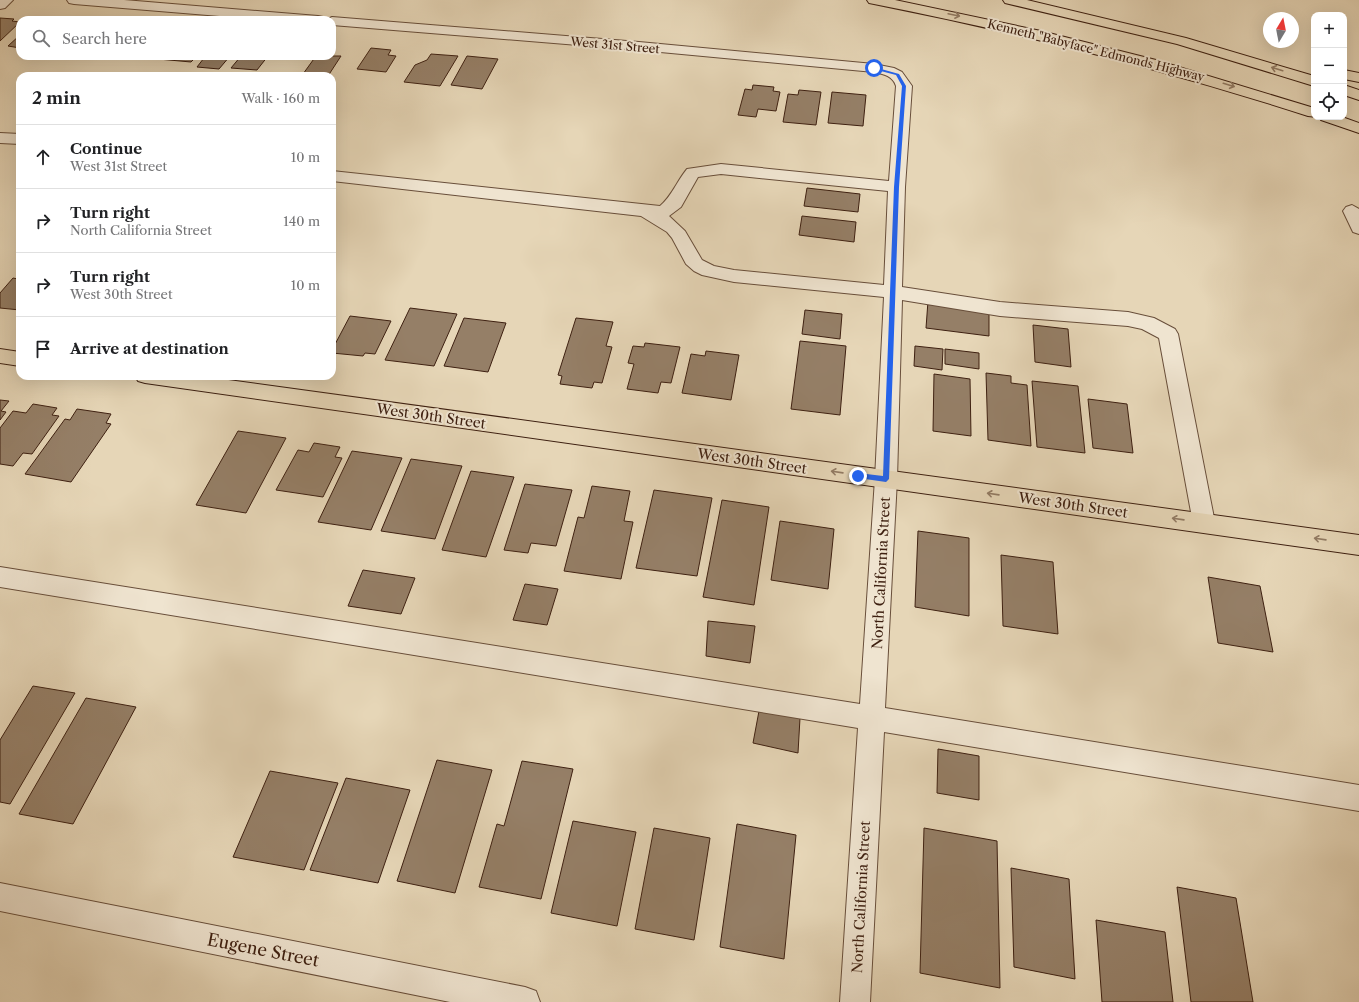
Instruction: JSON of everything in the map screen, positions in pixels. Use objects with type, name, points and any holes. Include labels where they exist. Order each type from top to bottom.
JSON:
[{"type":"main road","name":"Kenneth \"Babyface\" Edmonds Highway","points":[[874,0],[1001,25],[1087,46],[1211,80],[1311,112]]},
{"type":"main road","name":"Kenneth \"Babyface\" Edmonds Highway","points":[[1010,0],[1045,7],[1181,42],[1311,80]]},
{"type":"main road","points":[[1045,7],[1182,34],[1311,66]]},
{"type":"main road","points":[[1347,75],[1359,78]]},
{"type":"main road","points":[[1347,91],[1359,95]]},
{"type":"main road","points":[[1336,120],[1359,128]]},
{"type":"main road","points":[[0,356],[16,358]]},
{"type":"main road","name":"West 30th Street","points":[[174,380],[1359,544]]},
{"type":"street","points":[[0,5],[6,0]]},
{"type":"street","points":[[74,0],[269,16]]},
{"type":"street","name":"West 31st Street","points":[[336,21],[639,46],[866,68],[884,70],[898,74]]},
{"type":"street","name":"North California Street","points":[[855,1002],[886,479],[897,187],[904,86],[898,74]]},
{"type":"street","points":[[0,138],[16,139]]},
{"type":"street","points":[[336,176],[664,212],[675,203],[686,180],[693,173],[721,169],[897,187]]},
{"type":"street","points":[[644,211],[659,218],[677,231],[685,249],[699,267],[714,272],[893,292],[1000,309],[1128,319],[1147,323],[1168,334],[1204,523]]},
{"type":"street","points":[[1352,211],[1359,228]]},
{"type":"street","points":[[0,577],[1359,798]]},
{"type":"street","name":"Eugene Street","points":[[0,897],[526,1002]]},
{"type":"building","points":[[0,18],[14,19],[12,21],[16,22],[16,26],[0,41]]},
{"type":"building","points":[[16,39],[16,47],[8,46]]},
{"type":"building","points":[[371,48],[391,50],[388,55],[396,56],[386,72],[357,69]]},
{"type":"building","points":[[431,54],[458,56],[440,86],[404,82],[415,65],[427,60]]},
{"type":"building","points":[[336,56],[341,56],[331,72],[304,72],[313,60],[336,60]]},
{"type":"building","points":[[467,56],[498,59],[482,89],[451,85]]},
{"type":"building","points":[[169,60],[193,60],[191,62]]},
{"type":"building","points":[[202,60],[227,60],[219,69],[197,67]]},
{"type":"building","points":[[238,60],[265,60],[257,70],[231,68]]},
{"type":"building","points":[[753,85],[774,87],[773,91],[780,92],[776,111],[758,109],[756,117],[738,115],[745,89],[752,90]]},
{"type":"building","points":[[799,90],[821,92],[816,125],[783,122],[788,94],[798,95]]},
{"type":"building","points":[[832,92],[866,95],[863,126],[828,123]]},
{"type":"building","points":[[807,188],[860,194],[858,212],[804,206]]},
{"type":"building","points":[[802,216],[856,222],[854,242],[799,235]]},
{"type":"building","points":[[13,278],[16,279],[16,310],[0,308],[0,293]]},
{"type":"building","points":[[928,301],[989,309],[989,336],[926,328]]},
{"type":"building","points":[[410,308],[457,314],[434,366],[385,360]]},
{"type":"building","points":[[805,310],[842,314],[840,339],[802,334]]},
{"type":"building","points":[[350,316],[391,321],[375,354],[365,353],[363,356],[336,353],[336,342]]},
{"type":"building","points":[[464,318],[506,323],[488,372],[444,366]]},
{"type":"building","points":[[576,318],[613,322],[606,346],[612,347],[602,383],[594,382],[592,388],[560,384],[562,376],[558,375]]},
{"type":"building","points":[[1033,325],[1068,329],[1071,367],[1035,362]]},
{"type":"building","points":[[800,341],[846,346],[840,415],[791,409]]},
{"type":"building","points":[[645,343],[680,347],[671,383],[661,382],[658,393],[627,389],[634,364],[628,363],[633,346],[644,347]]},
{"type":"building","points":[[915,346],[943,349],[942,370],[914,366]]},
{"type":"building","points":[[945,349],[979,353],[979,369],[945,364]]},
{"type":"building","points":[[706,351],[739,355],[731,400],[682,393],[691,354],[705,356]]},
{"type":"building","points":[[986,373],[1011,376],[1011,383],[1027,385],[1031,446],[988,440]]},
{"type":"building","points":[[934,374],[970,379],[971,436],[933,431]]},
{"type":"building","points":[[1032,381],[1078,386],[1085,453],[1037,447]]},
{"type":"building","points":[[1088,399],[1127,404],[1133,453],[1093,448]]},
{"type":"building","points":[[0,400],[9,401],[1,411],[6,412],[0,420]]},
{"type":"building","points":[[33,404],[57,408],[52,415],[59,416],[32,454],[23,453],[13,466],[0,464],[0,428],[13,411],[26,413]]},
{"type":"building","points":[[77,409],[111,414],[106,423],[111,424],[71,482],[25,474],[65,419],[70,420]]},
{"type":"building","points":[[238,431],[286,438],[246,513],[196,505]]},
{"type":"building","points":[[314,443],[340,447],[335,457],[342,458],[323,497],[276,490],[298,450],[309,452]]},
{"type":"building","points":[[352,451],[402,458],[371,530],[318,522]]},
{"type":"building","points":[[411,459],[462,466],[435,539],[381,531]]},
{"type":"building","points":[[471,471],[514,477],[486,557],[442,550]]},
{"type":"building","points":[[525,484],[572,490],[556,546],[531,543],[528,553],[504,550]]},
{"type":"building","points":[[592,486],[630,491],[624,521],[633,522],[621,579],[564,571],[578,517],[584,518]]},
{"type":"building","points":[[654,490],[712,498],[697,576],[636,568]]},
{"type":"building","points":[[722,500],[769,507],[754,605],[703,597]]},
{"type":"building","points":[[780,521],[834,529],[828,589],[771,580]]},
{"type":"building","points":[[918,531],[969,538],[969,616],[915,607]]},
{"type":"building","points":[[1001,555],[1053,562],[1058,634],[1003,626]]},
{"type":"building","points":[[363,570],[415,578],[401,614],[348,606]]},
{"type":"building","points":[[1208,577],[1260,586],[1273,652],[1218,643]]},
{"type":"building","points":[[525,584],[558,589],[547,625],[513,620]]},
{"type":"building","points":[[708,621],[755,626],[750,663],[706,656]]},
{"type":"building","points":[[33,686],[75,693],[10,804],[0,802],[0,740]]},
{"type":"building","points":[[86,698],[136,707],[73,824],[19,814]]},
{"type":"building","points":[[759,711],[800,718],[798,753],[753,743]]},
{"type":"building","points":[[938,749],[979,756],[979,800],[937,793]]},
{"type":"building","points":[[437,760],[492,770],[455,893],[397,881]]},
{"type":"building","points":[[522,761],[573,769],[541,899],[479,887],[497,824],[504,826]]},
{"type":"building","points":[[270,771],[338,783],[304,870],[233,857]]},
{"type":"building","points":[[346,778],[410,790],[378,883],[310,870]]},
{"type":"building","points":[[573,821],[636,832],[617,926],[551,913]]},
{"type":"building","points":[[737,824],[796,835],[784,959],[720,947]]},
{"type":"building","points":[[654,828],[710,838],[694,940],[635,929]]},
{"type":"building","points":[[924,828],[997,841],[1000,988],[920,973]]},
{"type":"building","points":[[1011,868],[1069,879],[1075,979],[1014,967]]},
{"type":"building","points":[[1177,887],[1236,898],[1253,1002],[1191,1002]]},
{"type":"building","points":[[1096,920],[1165,932],[1173,1002],[1102,1002]]},
{"type":"route","points":[[858,476],[886,479],[897,187],[904,86],[903,81],[898,74],[874,68]]}]
